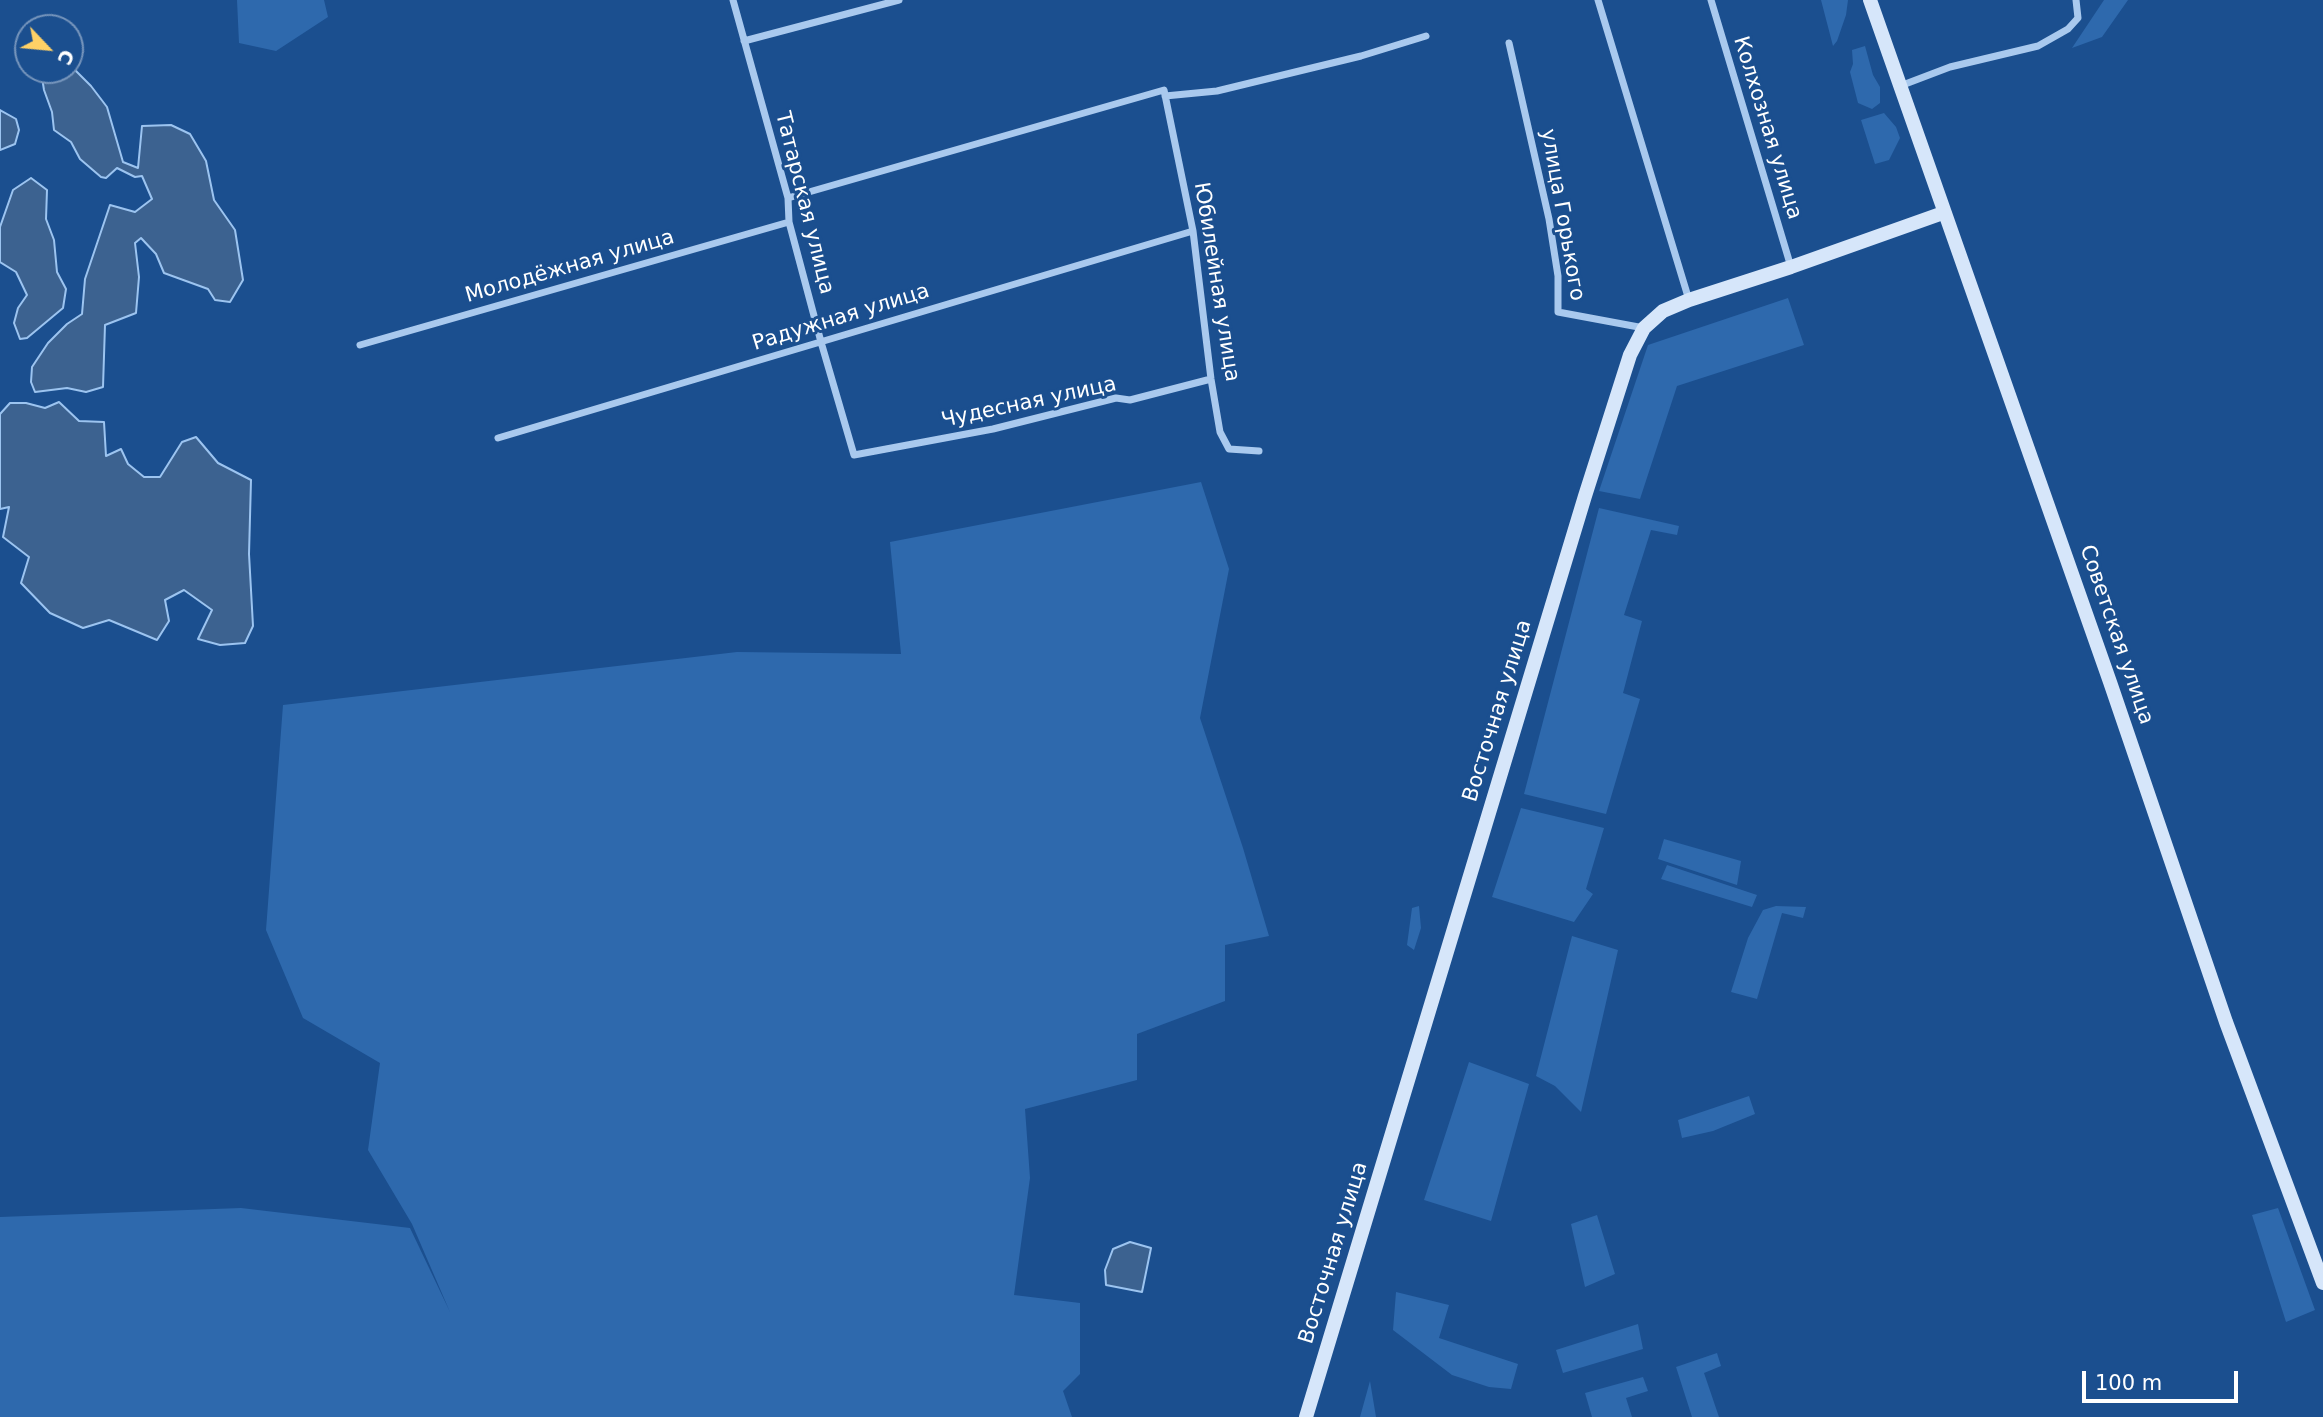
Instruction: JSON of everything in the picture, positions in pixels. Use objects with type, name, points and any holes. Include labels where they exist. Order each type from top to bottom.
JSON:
[{"type":"main road","name":"Советская улица","points":[[1870,0],[2097,644],[2226,1023],[2323,1283]]},
{"type":"main road","name":"Восточная улица","points":[[1306,1417],[1585,496],[1630,355],[1644,328],[1663,311],[1689,300],[1943,213]]},
{"type":"street","name":"Татарская улица","points":[[733,0],[788,198],[789,222],[854,456]]},
{"type":"street","points":[[744,41],[899,0]]},
{"type":"street","points":[[1598,0],[1689,300]]},
{"type":"street","name":"Колхозная улица","points":[[1711,0],[1791,267]]},
{"type":"street","points":[[1900,86],[1950,67],[2038,46],[2068,29],[2077,18],[2076,0]]},
{"type":"street","points":[[788,198],[1165,93],[1217,91],[1361,56],[1426,36]]},
{"type":"street","name":"улица Горького","points":[[1509,43],[1549,219],[1558,276],[1558,312],[1644,328]]},
{"type":"street","name":"Юбилейная улица","points":[[1165,93],[1193,231],[1220,432],[1229,449],[1259,450]]},
{"type":"street","name":"Молодёжная улица","points":[[360,345],[789,222]]},
{"type":"street","name":"Радужная улица","points":[[498,438],[1193,231]]},
{"type":"street","name":"Чудесная улица","points":[[854,456],[993,429],[1116,398],[1130,400],[1211,379]]},
{"type":"shaded area","points":[[237,0],[324,0],[328,17],[276,51],[239,43]]},
{"type":"shaded area","points":[[1821,0],[1848,0],[1846,15],[1833,46]]},
{"type":"shaded area","points":[[2104,0],[2128,0],[2102,37],[2072,48]]},
{"type":"shaded area","points":[[1865,46],[1873,75],[1880,87],[1880,103],[1872,109],[1858,103],[1850,72],[1853,64],[1852,50]]},
{"type":"shaded area","points":[[84,79],[107,107],[123,162],[138,168],[142,126],[171,125],[190,134],[206,161],[214,200],[235,230],[243,280],[230,302],[215,300],[208,289],[164,273],[156,254],[141,238],[135,243],[139,277],[136,313],[105,325],[103,387],[86,392],[67,388],[35,392],[31,382],[32,367],[48,343],[67,324],[82,314],[85,279],[110,205],[135,212],[152,199],[142,176],[135,177],[117,168],[106,178],[101,177],[80,159],[71,142],[54,130],[52,112],[43,84],[84,84]]},
{"type":"shaded area","points":[[0,110],[16,119],[19,130],[15,144],[0,150]]},
{"type":"shaded area","points":[[1884,113],[1896,127],[1900,138],[1889,160],[1875,164],[1861,120]]},
{"type":"shaded area","points":[[31,178],[47,190],[46,219],[54,240],[57,272],[66,289],[63,308],[27,338],[20,339],[14,323],[18,308],[27,295],[16,272],[0,262],[0,227],[13,190]]},
{"type":"shaded area","points":[[1788,298],[1804,345],[1677,386],[1640,499],[1599,491],[1648,345]]},
{"type":"shaded area","points":[[59,402],[79,421],[104,422],[106,456],[121,449],[128,464],[144,477],[160,477],[182,442],[196,437],[218,463],[251,480],[249,554],[253,626],[245,643],[220,645],[198,639],[212,610],[184,590],[165,600],[169,621],[157,640],[109,620],[83,628],[50,613],[21,583],[29,557],[3,537],[9,507],[0,509],[0,414],[10,403],[26,403],[45,408]]},
{"type":"shaded area","points":[[1201,482],[1229,569],[1200,718],[1269,936],[1225,945],[1225,1001],[1137,1034],[1137,1080],[1025,1109],[1030,1178],[1014,1295],[1080,1303],[1080,1374],[1063,1391],[1072,1417],[0,1417],[0,1217],[241,1208],[410,1228],[450,1312],[412,1224],[368,1150],[380,1063],[303,1018],[266,930],[283,705],[737,652],[901,654],[890,542]]},
{"type":"shaded area","points":[[1599,508],[1679,526],[1677,535],[1651,530],[1624,615],[1642,621],[1623,693],[1640,699],[1606,814],[1524,794]]},
{"type":"shaded area","points":[[1521,808],[1604,828],[1586,889],[1593,894],[1574,922],[1492,897]]},
{"type":"shaded area","points":[[1664,839],[1741,861],[1737,885],[1658,859]]},
{"type":"shaded area","points":[[1667,865],[1757,895],[1752,907],[1661,879]]},
{"type":"shaded area","points":[[1419,906],[1421,928],[1414,950],[1407,945],[1412,908]]},
{"type":"shaded area","points":[[1776,906],[1806,907],[1803,918],[1782,913],[1757,999],[1731,992],[1748,938],[1763,910]]},
{"type":"shaded area","points":[[1572,936],[1618,950],[1581,1112],[1555,1086],[1536,1076]]},
{"type":"shaded area","points":[[1469,1062],[1529,1084],[1491,1221],[1424,1200]]},
{"type":"shaded area","points":[[1749,1096],[1755,1114],[1713,1131],[1682,1138],[1678,1120]]},
{"type":"shaded area","points":[[2278,1208],[2315,1310],[2286,1322],[2252,1215]]},
{"type":"shaded area","points":[[1597,1215],[1615,1274],[1585,1287],[1571,1224]]},
{"type":"shaded area","points":[[1130,1242],[1151,1248],[1142,1292],[1106,1285],[1105,1270],[1113,1249]]},
{"type":"shaded area","points":[[1396,1292],[1449,1305],[1439,1338],[1518,1364],[1511,1389],[1489,1387],[1452,1375],[1393,1330]]},
{"type":"shaded area","points":[[1638,1324],[1643,1349],[1563,1373],[1556,1350]]},
{"type":"shaded area","points":[[1717,1353],[1721,1366],[1704,1373],[1719,1417],[1692,1417],[1676,1367]]},
{"type":"shaded area","points":[[1643,1377],[1648,1391],[1626,1398],[1632,1417],[1592,1417],[1585,1393]]},
{"type":"shaded area","points":[[1370,1381],[1376,1417],[1360,1417]]}]
